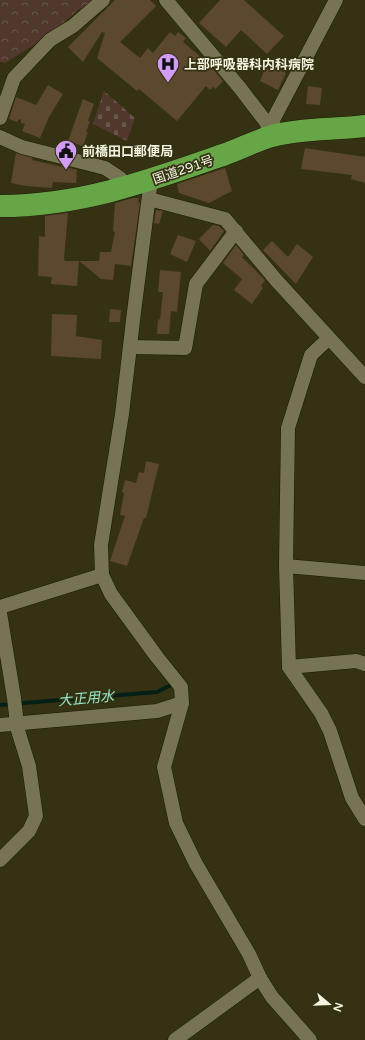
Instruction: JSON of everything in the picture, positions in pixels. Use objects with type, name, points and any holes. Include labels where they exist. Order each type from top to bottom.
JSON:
[{"type":"highway","name":"国道291号","points":[[0,206],[76,200],[126,188],[150,190],[272,136],[312,130],[365,126]]},
{"type":"street","points":[[0,118],[14,78],[50,40],[73,26],[103,0]]},
{"type":"street","points":[[166,0],[240,88],[266,122],[272,136]]},
{"type":"street","points":[[272,136],[273,120],[336,0]]},
{"type":"street","points":[[0,137],[22,147],[105,168],[120,178],[126,188]]},
{"type":"street","points":[[310,1040],[272,997],[260,978],[249,954],[196,864],[176,823],[164,767],[182,703],[181,687],[111,594],[102,575],[101,545],[122,414],[150,190],[226,219],[276,280],[365,377]]},
{"type":"street","points":[[130,347],[185,348],[196,284],[236,231]]},
{"type":"street","points":[[329,338],[311,355],[288,428],[286,566],[289,667],[321,713],[330,731],[352,798],[365,819]]},
{"type":"street","points":[[286,566],[365,574]]},
{"type":"street","points":[[0,607],[102,575]]},
{"type":"street","points":[[0,613],[14,698],[16,720],[29,766],[36,816],[29,831],[0,860]]},
{"type":"street","points":[[289,667],[356,661],[365,664]]},
{"type":"street","points":[[0,726],[16,720],[157,711],[182,703]]},
{"type":"street","points":[[175,1040],[260,978]]},
{"type":"green space","points":[[0,0],[94,0],[77,11],[45,38],[5,63],[0,62]]},
{"type":"green space","points":[[104,91],[135,118],[127,141],[93,124]]},
{"type":"building","points":[[115,0],[150,0],[156,6],[120,42],[140,58],[148,48],[153,53],[170,32],[175,36],[178,32],[186,38],[183,42],[208,63],[223,81],[216,89],[213,87],[210,90],[206,86],[177,121],[139,89],[137,91],[97,58],[105,33],[102,32],[83,62],[68,47]]},
{"type":"building","points":[[220,0],[244,0],[284,36],[267,54],[241,30],[226,47],[199,23]]},
{"type":"building","points":[[267,64],[286,73],[278,90],[260,81]]},
{"type":"building","points":[[48,85],[63,94],[49,117],[40,138],[22,131],[25,124],[21,123],[21,120],[19,119],[17,122],[9,119],[16,97],[36,105]]},
{"type":"building","points":[[308,86],[322,88],[320,105],[306,104]]},
{"type":"building","points":[[83,99],[94,104],[88,121],[90,121],[86,132],[88,132],[83,146],[68,141]]},
{"type":"building","points":[[305,148],[365,157],[365,183],[351,179],[352,175],[301,169]]},
{"type":"building","points":[[16,153],[33,158],[32,160],[77,170],[76,183],[53,182],[52,188],[11,183]]},
{"type":"building","points":[[225,168],[232,191],[209,203],[179,193],[177,184]]},
{"type":"building","points":[[133,198],[139,198],[138,202],[140,203],[131,266],[115,264],[113,280],[101,279],[79,261],[99,261],[100,252],[111,252],[115,232],[113,231],[115,203]]},
{"type":"building","points":[[156,210],[163,211],[159,224],[154,223]]},
{"type":"building","points":[[68,213],[64,259],[65,261],[79,261],[77,286],[51,284],[52,277],[38,276],[39,236],[45,237],[45,216]]},
{"type":"building","points":[[213,225],[219,226],[224,231],[210,251],[199,239]]},
{"type":"building","points":[[178,235],[196,241],[187,262],[170,254]]},
{"type":"building","points":[[272,241],[288,257],[297,244],[313,257],[296,284],[263,250]]},
{"type":"building","points":[[236,245],[244,255],[242,257],[265,280],[261,286],[263,288],[252,304],[234,290],[242,279],[223,263]]},
{"type":"building","points":[[160,270],[181,272],[177,312],[171,311],[169,334],[157,334],[163,292],[158,292]]},
{"type":"building","points":[[110,309],[121,310],[120,322],[109,322]]},
{"type":"building","points":[[52,314],[77,315],[76,336],[102,340],[101,359],[51,356]]},
{"type":"building","points":[[146,461],[159,464],[146,518],[144,518],[127,566],[110,561],[125,516],[120,515],[124,493],[122,492],[125,480],[136,483],[139,472],[144,473]]},
{"type":"waterway","name":"大正用水","points":[[0,705],[157,692],[171,685]]},
{"type":"place","name":"上部呼吸器科内科病院","points":[[168,84]]},
{"type":"place","name":"前橋田口郵便局","points":[[66,170]]}]
